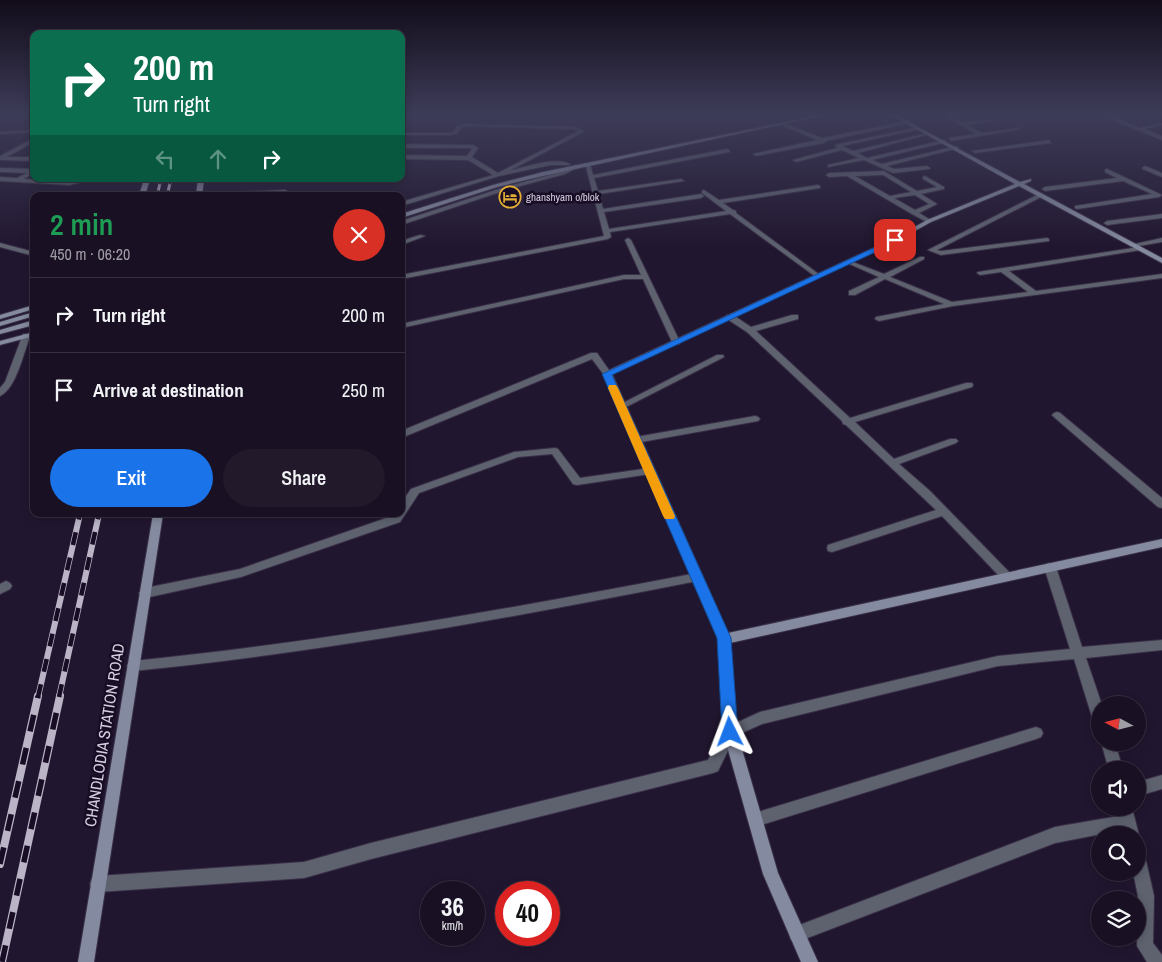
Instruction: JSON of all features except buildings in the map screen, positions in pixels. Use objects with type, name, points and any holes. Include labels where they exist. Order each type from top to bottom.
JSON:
[{"type":"main road","points":[[405,207],[490,182],[593,159]]},
{"type":"main road","points":[[405,219],[495,186],[611,159]]},
{"type":"main road","points":[[979,159],[1023,180],[1162,261]]},
{"type":"main road","points":[[989,159],[1013,172]]},
{"type":"main road","points":[[1023,180],[1043,192],[1053,193]]},
{"type":"main road","points":[[810,962],[771,874],[730,732],[724,638],[607,374],[895,240],[929,221],[1023,180]]},
{"type":"main road","points":[[1061,198],[1106,223],[1138,246],[1162,254]]},
{"type":"main road","points":[[0,316],[30,308]]},
{"type":"main road","points":[[0,324],[30,315]]},
{"type":"main road","points":[[0,332],[30,323]]},
{"type":"main road","points":[[0,343],[30,335]]},
{"type":"main road","name":"CHANDLODIA STATION ROAD","points":[[86,962],[158,517]]},
{"type":"main road","points":[[724,638],[1162,543]]},
{"type":"street","points":[[471,159],[498,175]]},
{"type":"street","points":[[498,175],[531,159]]},
{"type":"street","points":[[591,177],[686,159]]},
{"type":"street","points":[[830,166],[863,159]]},
{"type":"street","points":[[869,159],[893,171],[927,168]]},
{"type":"street","points":[[865,167],[907,159]]},
{"type":"street","points":[[405,203],[498,175],[551,163],[567,164]]},
{"type":"street","points":[[405,276],[608,237],[587,164]]},
{"type":"street","points":[[405,219],[563,173],[576,166]]},
{"type":"street","points":[[1145,168],[1162,175]]},
{"type":"street","points":[[0,170],[30,171]]},
{"type":"street","points":[[1106,171],[1160,196]]},
{"type":"street","points":[[18,180],[30,173]]},
{"type":"street","points":[[829,175],[884,173],[934,204],[914,213]]},
{"type":"street","points":[[847,174],[929,221]]},
{"type":"street","points":[[887,198],[942,188],[925,178]]},
{"type":"street","points":[[0,179],[30,181]]},
{"type":"street","points":[[1047,240],[941,253],[931,250],[1043,192],[1123,179]]},
{"type":"street","points":[[595,193],[681,181]]},
{"type":"street","points":[[52,182],[75,182]]},
{"type":"street","points":[[718,202],[818,187]]},
{"type":"street","points":[[600,211],[703,194],[734,212],[818,276]]},
{"type":"street","points":[[1077,207],[1160,196]]},
{"type":"street","points":[[606,230],[734,212]]},
{"type":"street","points":[[1106,223],[1162,216]]},
{"type":"street","points":[[405,242],[422,236]]},
{"type":"street","points":[[628,240],[676,342]]},
{"type":"street","points":[[980,273],[1138,246],[1162,240]]},
{"type":"street","points":[[0,245],[30,253]]},
{"type":"street","points":[[852,294],[922,258]]},
{"type":"street","points":[[848,262],[953,304]]},
{"type":"street","points":[[1003,270],[1034,293]]},
{"type":"street","points":[[879,319],[953,304],[1162,276]]},
{"type":"street","points":[[405,325],[624,278],[646,277]]},
{"type":"street","points":[[730,317],[750,330],[846,422],[891,462],[1007,577]]},
{"type":"street","points":[[750,330],[795,317]]},
{"type":"street","points":[[0,393],[9,383],[18,353],[30,335]]},
{"type":"street","points":[[405,433],[594,355],[607,374]]},
{"type":"street","points":[[621,406],[720,357]]},
{"type":"street","points":[[846,422],[969,385]]},
{"type":"street","points":[[1056,415],[1162,504]]},
{"type":"street","points":[[636,440],[755,419]]},
{"type":"street","points":[[891,462],[953,441]]},
{"type":"street","points":[[405,505],[415,491],[518,454],[555,451],[577,482],[650,471]]},
{"type":"street","points":[[832,548],[943,512]]},
{"type":"street","points":[[145,593],[241,573],[397,517]]},
{"type":"street","points":[[1050,567],[1092,696]]},
{"type":"street","points":[[133,666],[212,659],[487,618],[697,577]]},
{"type":"street","points":[[98,884],[304,870],[372,850],[712,766],[730,732],[760,718],[998,661],[1162,645]]},
{"type":"street","points":[[755,820],[1036,733]]},
{"type":"street","points":[[1146,787],[1162,782]]},
{"type":"street","points":[[797,934],[1055,835],[1128,821]]},
{"type":"street","points":[[1143,881],[1146,896],[1145,946],[1157,962]]},
{"type":"railway","points":[[158,192],[160,182]]},
{"type":"railway","points":[[168,192],[170,182]]},
{"type":"railway","points":[[38,697],[79,517]]},
{"type":"railway","points":[[59,697],[98,517]]},
{"type":"railway","points":[[0,864],[38,696]]},
{"type":"railway","points":[[2,962],[60,696]]},
{"type":"slow traffic","points":[[613,388],[669,516]]},
{"type":"place","name":"ghanshyam o/blok","points":[[510,197]]},
{"type":"route","points":[[730,732],[724,638],[607,374],[895,240]]}]
